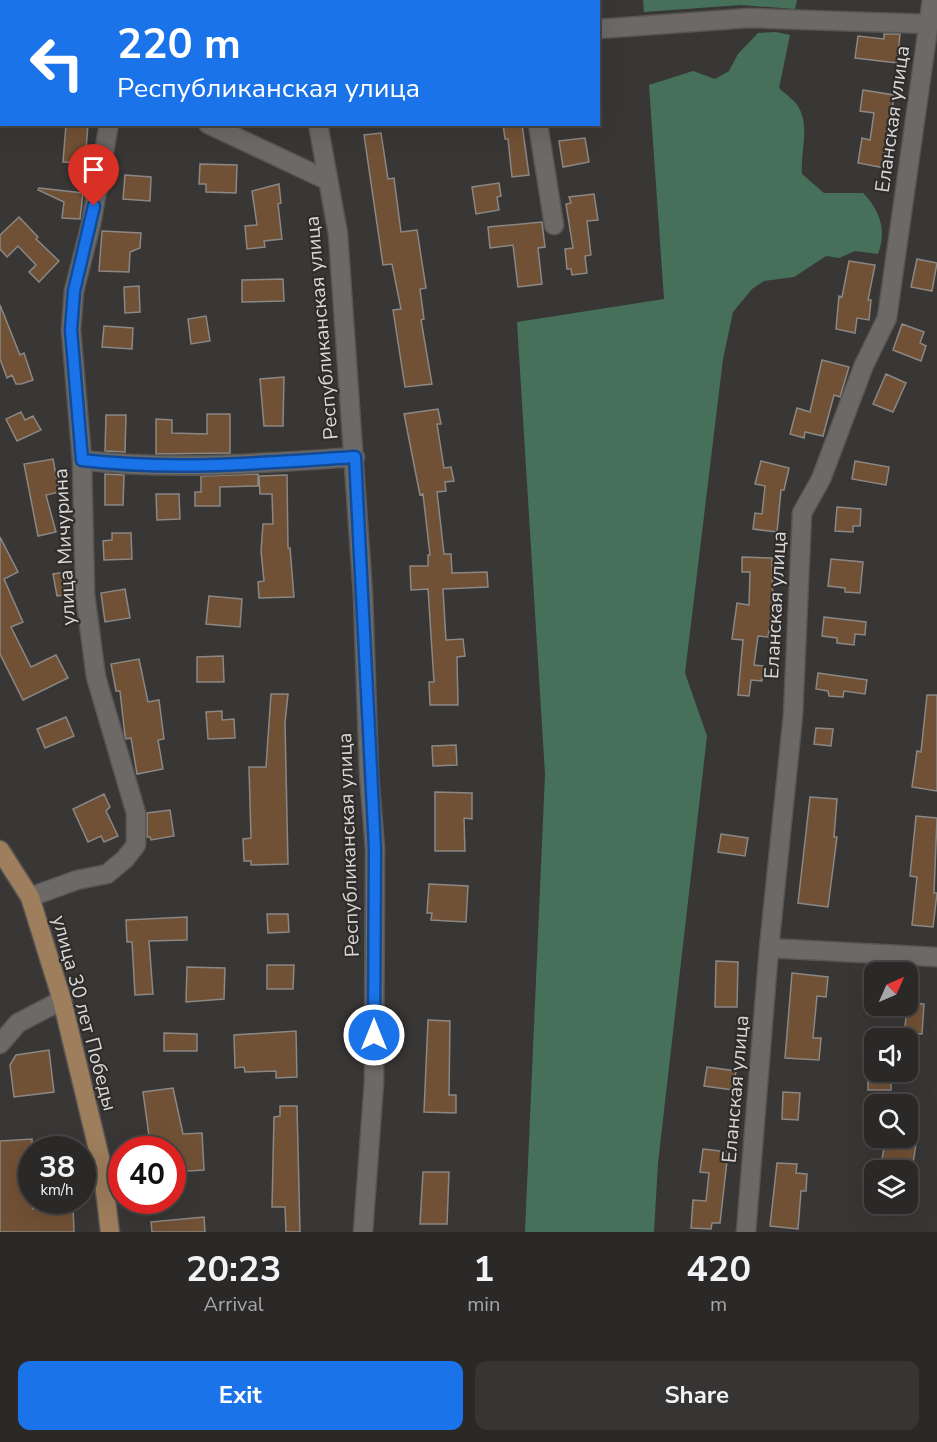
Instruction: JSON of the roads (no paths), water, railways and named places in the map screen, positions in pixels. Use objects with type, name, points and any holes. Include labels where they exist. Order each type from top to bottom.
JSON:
[{"type":"main road","name":"улица 30 лет Победы","points":[[0,850],[30,897],[62,1000],[102,1166],[110,1232]]},
{"type":"street","name":"Еланская улица","points":[[746,1232],[769,948],[793,715],[802,513],[821,479],[864,365],[887,318],[932,0]]},
{"type":"street","points":[[600,29],[749,18],[928,24]]},
{"type":"street","name":"улица Мичурина","points":[[30,897],[77,880],[107,874],[125,859],[136,845],[136,813],[96,677],[86,594],[82,460],[71,330],[74,291],[91,224],[109,126]]},
{"type":"street","points":[[212,126],[327,180]]},
{"type":"street","name":"Республиканская улица","points":[[318,126],[338,234],[355,457],[375,849],[374,1082],[363,1232]]},
{"type":"street","points":[[538,126],[554,225]]},
{"type":"street","name":"Республиканская улица","points":[[82,460],[110,463],[228,465],[355,457]]},
{"type":"street","points":[[769,948],[937,957]]},
{"type":"street","points":[[0,1044],[18,1023],[62,1000]]}]
